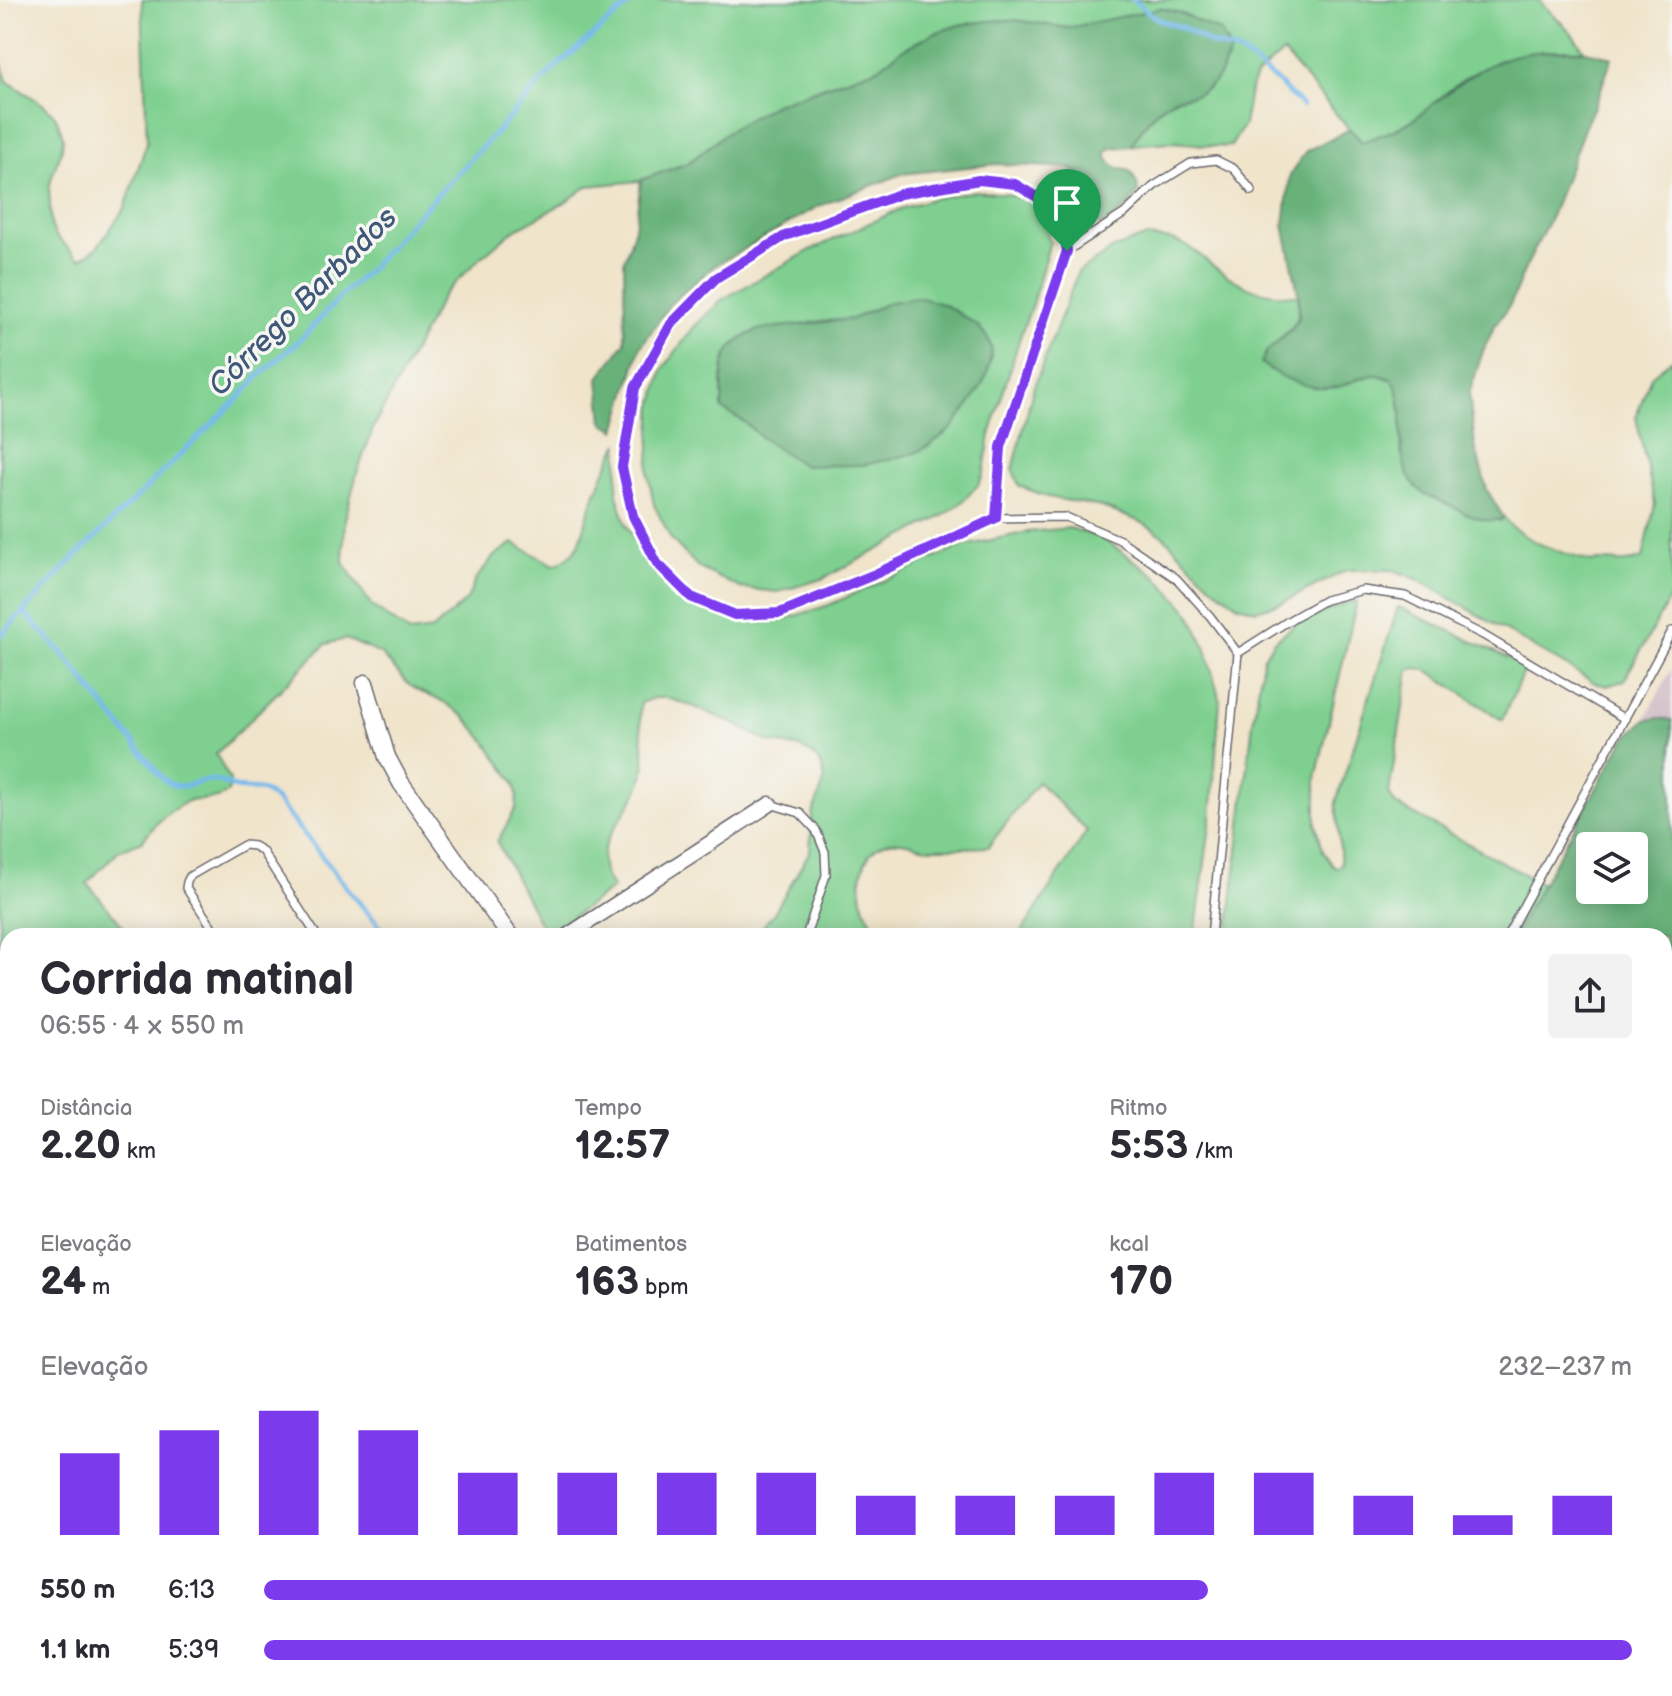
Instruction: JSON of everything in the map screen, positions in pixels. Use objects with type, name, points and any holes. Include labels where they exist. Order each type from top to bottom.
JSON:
[{"type":"street","points":[[365,683],[387,757],[401,783],[504,928]]},
{"type":"street","points":[[579,928],[770,804]]},
{"type":"lane","points":[[1067,251],[1125,213],[1154,186],[1191,163],[1216,160],[1234,169],[1252,191]]},
{"type":"lane","points":[[996,518],[1001,447],[1067,251],[1063,226],[1052,206],[1015,184],[979,180],[900,194],[785,236],[716,278],[671,324],[635,388],[622,467],[633,516],[657,563],[691,597],[735,615],[780,613],[873,575],[996,518],[1066,517],[1120,540],[1177,579],[1238,653],[1212,928]]},
{"type":"lane","points":[[1238,653],[1325,600],[1363,590],[1405,596],[1483,635],[1625,719]]},
{"type":"lane","points":[[1511,928],[1672,631]]},
{"type":"lane","points":[[770,804],[800,813],[816,830],[825,852],[826,875],[809,928]]},
{"type":"lane","points":[[213,928],[186,888],[187,882],[190,876],[244,845],[262,851],[312,928]]},
{"type":"shaded area","points":[[1672,668],[1672,720],[1658,718],[1644,721]]},
{"type":"green space","points":[[142,0],[1538,0],[1570,31],[1584,50],[1530,53],[1497,62],[1466,78],[1412,120],[1361,143],[1284,53],[1256,76],[1250,90],[1244,125],[1231,146],[1171,142],[1131,146],[1148,120],[1165,104],[1204,91],[1214,82],[1230,51],[1221,32],[1203,24],[1122,18],[1068,28],[1015,20],[959,25],[922,39],[866,74],[775,104],[730,130],[688,163],[641,182],[588,186],[511,232],[443,295],[374,426],[345,519],[343,562],[372,606],[410,633],[432,630],[467,600],[476,579],[494,556],[513,543],[554,565],[571,554],[580,542],[596,493],[619,443],[617,494],[626,524],[645,555],[667,582],[690,599],[725,615],[765,623],[829,605],[960,547],[1027,532],[1070,528],[1103,539],[1155,575],[1190,613],[1205,646],[1220,700],[1211,818],[1196,928],[1024,928],[1087,831],[1038,782],[988,847],[928,848],[888,842],[875,849],[863,870],[861,895],[876,928],[762,928],[774,913],[810,851],[812,816],[825,779],[821,765],[813,755],[801,748],[769,742],[692,706],[667,698],[654,698],[641,703],[645,762],[640,787],[606,843],[604,872],[613,888],[557,928],[542,928],[497,842],[516,808],[514,782],[465,717],[444,702],[408,684],[381,654],[346,639],[326,644],[216,754],[230,780],[228,792],[218,798],[188,801],[171,811],[142,841],[118,851],[87,883],[124,928],[0,928],[0,59],[7,81],[44,105],[56,117],[63,137],[49,189],[51,224],[55,235],[79,259],[97,247],[125,208],[147,142]]},
{"type":"green space","points":[[1160,8],[1180,13],[1221,32],[1230,51],[1222,71],[1209,87],[1165,104],[1148,120],[1131,146],[1112,148],[1106,152],[1114,166],[1130,171],[1138,192],[1128,206],[1104,225],[1090,224],[1095,204],[1094,185],[1069,168],[997,164],[902,174],[819,206],[713,267],[670,304],[640,348],[616,430],[603,422],[599,378],[625,342],[624,261],[635,228],[641,180],[688,163],[730,130],[775,104],[878,68],[900,51],[934,33],[959,25],[1015,20],[1068,28]]},
{"type":"green space","points":[[1581,50],[1612,58],[1552,214],[1511,303],[1494,327],[1469,394],[1475,446],[1487,490],[1504,518],[1486,520],[1431,497],[1411,481],[1402,455],[1401,409],[1393,380],[1370,375],[1338,387],[1318,388],[1287,379],[1261,363],[1266,352],[1292,329],[1299,318],[1299,297],[1284,225],[1290,175],[1306,151],[1350,129],[1362,142],[1398,128],[1493,63],[1543,51]]},
{"type":"green space","points":[[975,191],[1007,194],[1035,204],[1050,242],[990,435],[979,484],[943,516],[822,579],[778,592],[740,588],[699,568],[671,539],[654,505],[648,473],[653,406],[663,369],[694,327],[723,299],[809,251],[900,209],[931,199]],"holes":[[[945,305],[984,333],[991,353],[975,397],[762,438],[743,421],[722,409],[722,377],[812,322],[852,319],[876,308]]]},
{"type":"green space","points":[[1144,237],[1168,239],[1185,245],[1223,273],[1252,289],[1298,295],[1296,320],[1279,339],[1336,387],[1375,374],[1393,380],[1401,406],[1401,454],[1500,521],[1504,518],[1521,534],[1591,562],[1629,562],[1643,558],[1655,504],[1636,417],[1651,376],[1672,359],[1672,594],[1624,681],[1607,686],[1595,683],[1417,579],[1393,570],[1347,570],[1281,603],[1256,610],[1238,605],[1212,586],[1162,535],[1141,522],[1102,507],[1048,497],[1019,486],[1013,470],[1033,389],[1078,272],[1115,248]]},
{"type":"green space","points":[[919,297],[945,305],[978,326],[992,349],[987,375],[975,397],[951,429],[929,446],[915,453],[864,465],[804,466],[722,409],[725,360],[736,343],[746,336],[761,329],[852,319],[890,302]]},
{"type":"green space","points":[[1357,600],[1316,778],[1316,824],[1323,851],[1337,868],[1341,864],[1336,802],[1398,607],[1526,666],[1502,720],[1427,670],[1409,670],[1389,793],[1395,804],[1542,884],[1517,928],[1229,928],[1263,659],[1273,642],[1303,618]]},
{"type":"green space","points":[[1658,718],[1672,720],[1672,928],[1518,928],[1623,741],[1644,721]]},
{"type":"waterway","name":"Córrego Barbados","points":[[0,636],[77,555],[368,271],[552,70],[637,0]]},
{"type":"waterway","points":[[1133,0],[1159,20],[1247,57],[1302,106]]},
{"type":"waterway","points":[[23,611],[63,654],[163,779],[176,786],[215,780],[266,793],[278,802],[382,928]]},
{"type":"route","points":[[979,180],[1015,184],[1052,206],[1063,226],[1067,251],[1001,447],[996,518],[873,575],[780,613],[735,615],[691,597],[657,563],[633,516],[622,467],[635,388],[671,324],[716,278],[785,236],[900,194],[979,180]]}]
